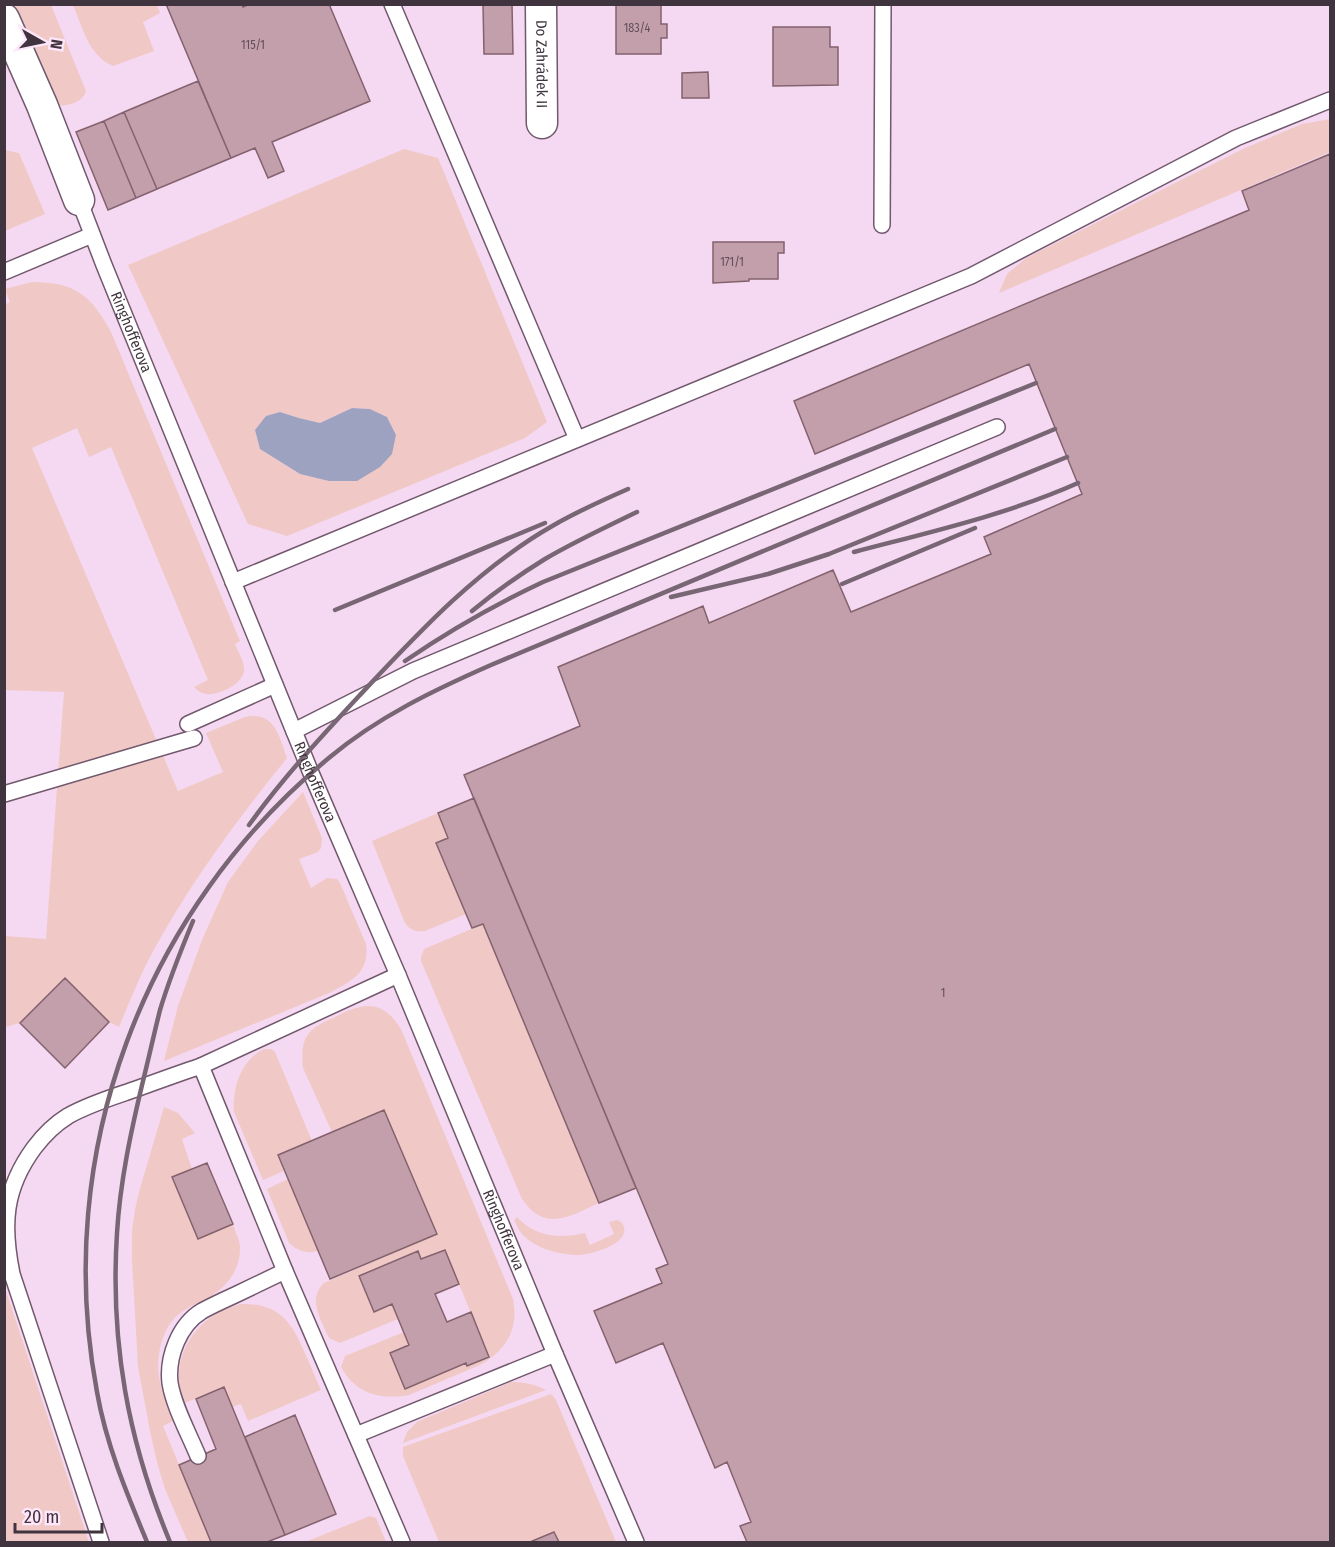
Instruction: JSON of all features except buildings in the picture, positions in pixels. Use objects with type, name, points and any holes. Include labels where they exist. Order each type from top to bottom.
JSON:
[{"type":"street","name":"Do Zahrádek II","points":[[541,4],[542,123]]},
{"type":"street","name":"Ringhofferova","points":[[4,19],[42,105],[79,200]]},
{"type":"lane","points":[[392,4],[577,440]]},
{"type":"lane","points":[[882,225],[883,4]]},
{"type":"lane","points":[[233,582],[971,276],[1236,138],[1330,100]]},
{"type":"lane","name":"Ringhofferova","points":[[79,200],[275,686],[636,1542]]},
{"type":"lane","points":[[4,272],[92,235]]},
{"type":"lane","points":[[294,731],[413,671],[997,427]]},
{"type":"lane","points":[[4,794],[191,731],[275,686]]},
{"type":"lane","points":[[101,1542],[12,1274],[6,1240],[8,1203],[14,1182],[25,1160],[53,1127],[67,1117],[108,1098],[201,1066],[398,975]]},
{"type":"lane","points":[[201,1066],[285,1271],[402,1542]]},
{"type":"lane","points":[[198,1456],[175,1400],[171,1383],[170,1367],[179,1336],[200,1312],[285,1271]]},
{"type":"lane","points":[[356,1435],[555,1354]]},
{"type":"shaded area","points":[[10,5],[51,5],[86,91],[77,102],[68,105],[53,105]]},
{"type":"shaded area","points":[[73,5],[157,5],[160,13],[143,22],[154,51],[113,66],[92,48]]},
{"type":"shaded area","points":[[1330,119],[1330,152],[999,293],[1007,274],[1026,258],[1245,148],[1302,124]]},
{"type":"shaded area","points":[[404,149],[438,158],[547,422],[525,438],[287,536],[248,524],[128,265]],"holes":[[[352,408],[370,409],[387,417],[396,435],[300,474],[260,449],[255,430],[280,412],[320,423]]]},
{"type":"shaded area","points":[[4,150],[19,153],[45,214],[5,231]]},
{"type":"shaded area","points":[[32,282],[71,288],[89,300],[104,319],[240,641],[235,644],[244,671],[243,676],[235,685],[211,694],[195,688],[208,680],[111,447],[89,457],[77,428],[32,448],[178,791],[223,772],[206,733],[245,717],[255,716],[269,722],[278,734],[287,758],[232,829],[181,903],[147,964],[119,1027],[109,1022],[65,978],[20,1023],[5,1027],[5,936],[46,939],[64,692],[5,690],[4,305],[10,302],[5,289]]},
{"type":"shaded area","points":[[303,792],[322,838],[318,852],[299,859],[311,888],[327,878],[337,879],[340,883],[366,944],[365,962],[362,969],[351,980],[329,993],[164,1061],[178,1006],[202,940],[228,882],[258,841]]},
{"type":"shaded area","points":[[438,813],[448,838],[436,843],[466,914],[425,931],[416,931],[405,923],[372,841]]},
{"type":"shaded area","points":[[483,924],[599,1203],[567,1217],[551,1219],[543,1217],[531,1210],[522,1199],[421,961],[424,949]]},
{"type":"shaded area","points":[[367,1006],[387,1012],[401,1029],[513,1299],[514,1310],[512,1330],[508,1338],[497,1353],[489,1359],[409,1395],[388,1397],[370,1393],[354,1383],[341,1367],[345,1356],[404,1332],[409,1345],[390,1353],[405,1389],[466,1363],[468,1366],[489,1357],[445,1250],[421,1259],[417,1252],[359,1276],[374,1312],[392,1304],[398,1319],[340,1343],[329,1338],[319,1317],[316,1296],[324,1283],[437,1234],[384,1111],[332,1132],[303,1068],[304,1041],[312,1030],[325,1021],[358,1007]]},
{"type":"shaded area","points":[[264,1049],[271,1049],[275,1052],[312,1141],[278,1155],[284,1171],[263,1180],[234,1112],[234,1103],[237,1084],[244,1067],[249,1060]]},
{"type":"shaded area","points":[[164,1107],[178,1113],[195,1133],[182,1139],[192,1169],[172,1178],[198,1239],[233,1224],[240,1246],[236,1268],[228,1281],[211,1296],[183,1311],[168,1326],[158,1360],[160,1383],[173,1421],[163,1426],[211,1542],[188,1542],[165,1489],[151,1436],[138,1367],[132,1230],[139,1192]]},
{"type":"shaded area","points":[[288,1179],[318,1251],[302,1251],[289,1243],[267,1189]]},
{"type":"shaded area","points":[[517,1217],[532,1229],[548,1235],[566,1236],[585,1233],[590,1245],[614,1234],[609,1222],[618,1220],[622,1223],[624,1230],[622,1236],[610,1247],[576,1255],[548,1250],[529,1241],[514,1220]]},
{"type":"shaded area","points":[[5,1288],[89,1542],[5,1542]]},
{"type":"shaded area","points":[[241,1304],[254,1304],[273,1310],[288,1322],[299,1340],[321,1390],[248,1421],[241,1404],[232,1407],[224,1387],[185,1403],[179,1381],[183,1354],[188,1342],[205,1322],[216,1314]]},
{"type":"shaded area","points":[[511,1382],[538,1386],[546,1390],[403,1443],[407,1432],[417,1422]]},
{"type":"shaded area","points":[[551,1394],[556,1400],[616,1542],[559,1542],[554,1533],[530,1542],[439,1542],[403,1456],[403,1447]]},
{"type":"shaded area","points":[[370,1516],[376,1518],[386,1542],[305,1542]]},
{"type":"water","points":[[352,408],[370,409],[387,417],[396,435],[392,454],[380,467],[357,481],[329,481],[300,474],[260,449],[255,430],[266,416],[280,412],[320,423]]},
{"type":"railway","points":[[405,661],[472,619],[543,582],[1036,383]]},
{"type":"railway","points":[[147,1542],[106,1431],[97,1392],[86,1302],[88,1214],[102,1127],[127,1043],[162,963],[208,888],[264,819],[330,757],[367,729],[449,684],[1055,429]]},
{"type":"railway","points":[[671,597],[768,574],[829,554],[1067,457]]},
{"type":"railway","points":[[854,552],[996,514],[1078,483]]},
{"type":"railway","points":[[249,825],[288,775],[344,712],[474,581],[526,542],[554,525],[628,489]]},
{"type":"railway","points":[[472,611],[545,559],[637,512]]},
{"type":"railway","points":[[335,610],[545,523]]},
{"type":"railway","points":[[842,584],[975,528]]},
{"type":"railway","points":[[170,1542],[143,1467],[125,1391],[116,1313],[117,1233],[127,1157],[158,1019],[171,976],[193,921]]}]
